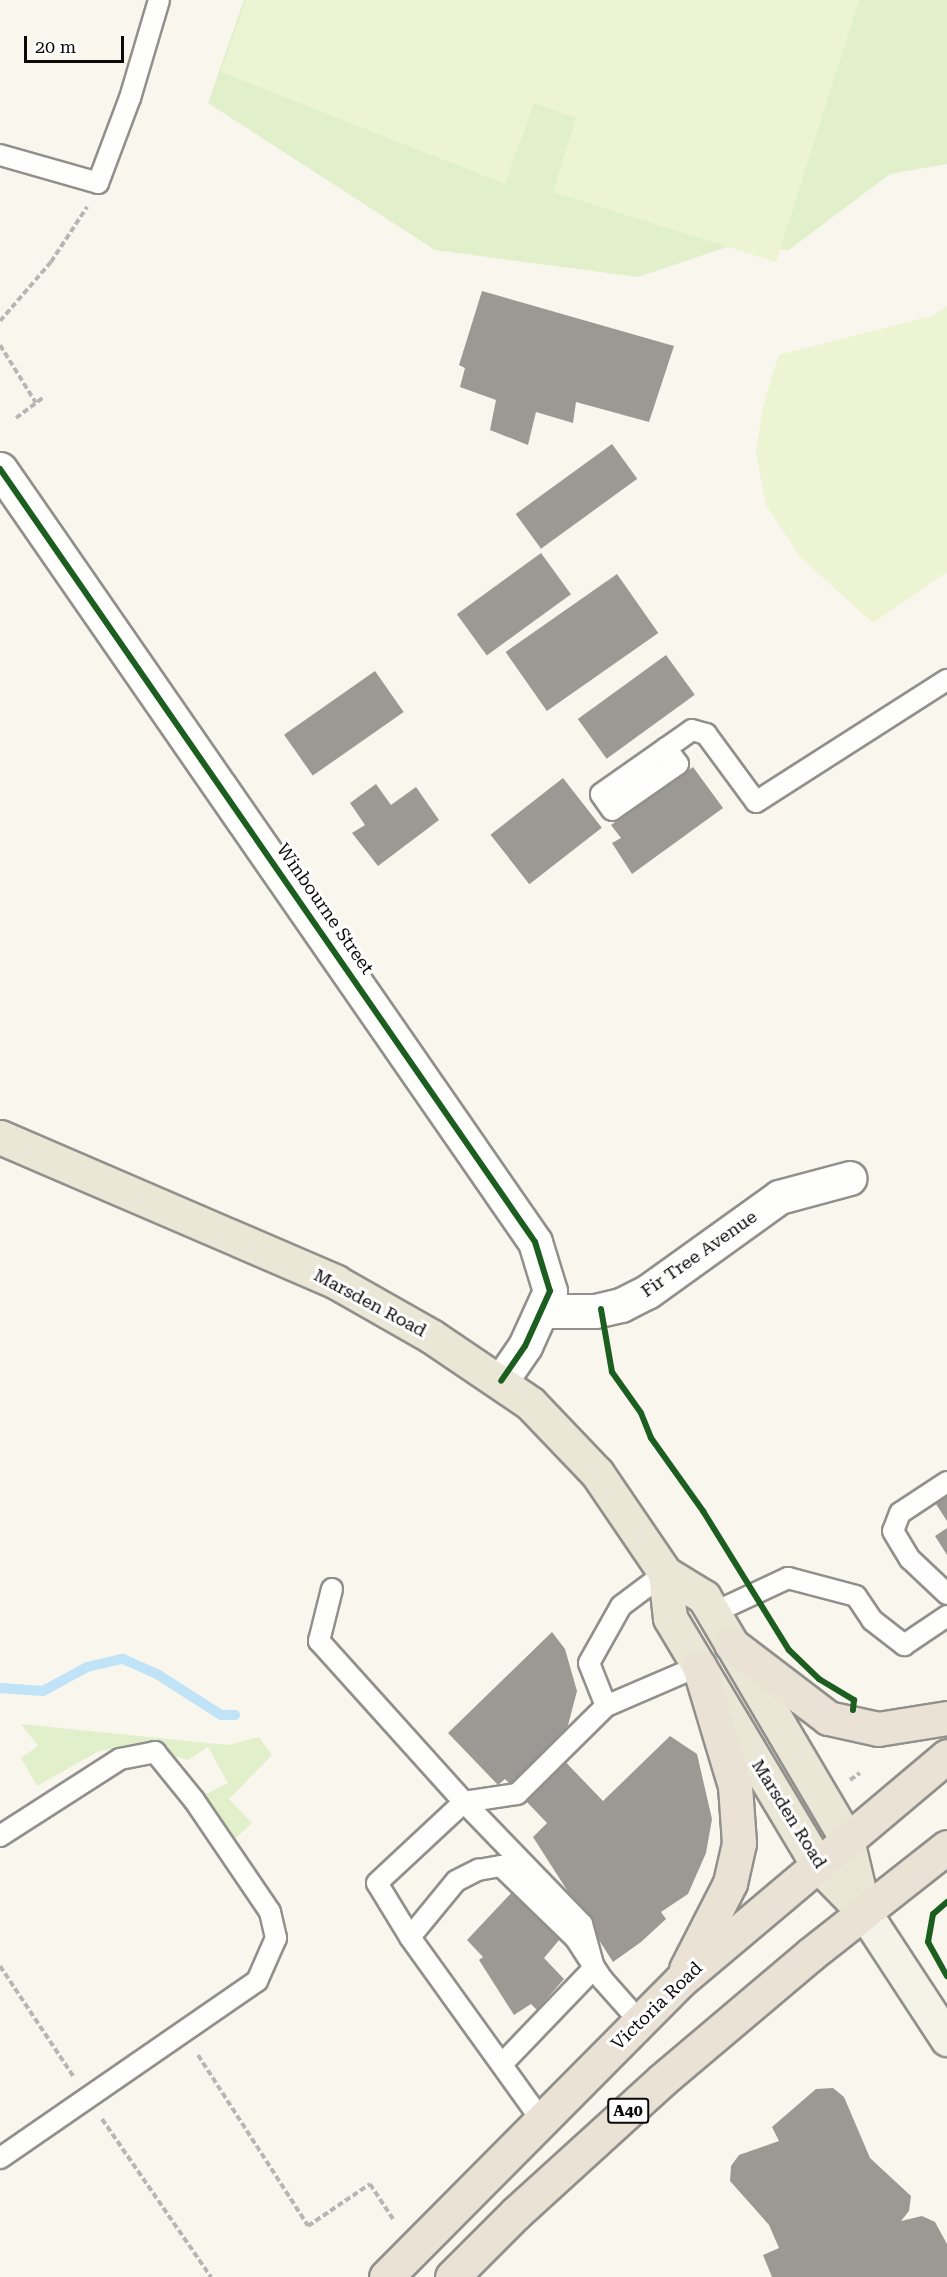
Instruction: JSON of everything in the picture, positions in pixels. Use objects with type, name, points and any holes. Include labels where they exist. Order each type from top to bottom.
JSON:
[{"type":"highway","points":[[731,1644],[828,1718],[878,1729],[947,1718]]},
{"type":"highway","points":[[680,1981],[730,1883],[739,1843],[735,1786],[699,1666]]},
{"type":"highway","name":"Victoria Road","points":[[386,2277],[680,1981],[947,1756]]},
{"type":"highway","name":"A40","points":[[452,2277],[516,2213],[662,2080],[864,1912],[947,1847]]},
{"type":"main road","name":"Marsden Road","points":[[0,1137],[336,1282],[501,1381],[530,1403],[597,1473],[665,1573],[704,1597],[847,1840],[864,1912]]},
{"type":"main road","name":"Marsden Road","points":[[665,1573],[670,1618],[818,1865],[864,1912]]},
{"type":"main road","points":[[864,1912],[947,2039]]},
{"type":"street","name":"Winbourne Street","points":[[0,469],[513,1207],[535,1242],[550,1282],[543,1311],[501,1381]]},
{"type":"street","name":"Fir Tree Avenue","points":[[543,1311],[595,1311],[621,1305],[647,1292],[779,1197],[850,1178]]},
{"type":"lane","points":[[0,155],[98,183],[130,98],[159,0]]},
{"type":"lane","points":[[666,748],[692,730],[700,730],[756,802],[947,680]]},
{"type":"lane","points":[[947,1482],[900,1513],[893,1531],[910,1559],[947,1594]]},
{"type":"lane","points":[[606,1706],[589,1663],[621,1606],[665,1573]]},
{"type":"lane","points":[[713,1613],[788,1578],[856,1596],[872,1620],[904,1645],[947,1616]]},
{"type":"lane","points":[[332,1589],[319,1641],[464,1802],[582,1924],[594,1968]]},
{"type":"lane","points":[[542,2121],[503,2063],[410,1937],[377,1883],[464,1802],[517,1794],[606,1706],[699,1666]]},
{"type":"lane","points":[[0,1836],[120,1759],[155,1752],[194,1800],[270,1912],[276,1938],[257,1981],[185,2034],[87,2097],[0,2158]]},
{"type":"lane","points":[[410,1937],[456,1881],[478,1869],[501,1866],[576,1939],[594,1968],[640,2022]]},
{"type":"lane","points":[[503,2063],[594,1968]]},
{"type":"path","points":[[0,321],[51,262],[98,183]]},
{"type":"path","points":[[0,345],[36,403]]},
{"type":"path","points":[[16,418],[44,397]]},
{"type":"path","points":[[854,1765],[867,1783]]},
{"type":"path","points":[[0,1966],[211,2277]]},
{"type":"path","points":[[185,2034],[308,2226],[370,2184],[393,2219]]},
{"type":"green space","points":[[244,0],[947,0],[947,164],[890,174],[789,250],[727,247],[638,277],[435,250],[208,103]]},
{"type":"green space","points":[[246,0],[859,0],[776,262],[553,192],[576,118],[534,103],[505,184],[221,72]]},
{"type":"green space","points":[[947,306],[947,572],[873,623],[801,558],[766,505],[756,454],[763,406],[779,355],[932,316]]},
{"type":"green space","points":[[21,1724],[228,1745],[259,1737],[272,1755],[229,1799],[252,1823],[226,1847],[194,1800],[228,1783],[208,1747],[188,1760],[133,1746],[99,1751],[37,1786],[21,1758],[38,1746]]},
{"type":"building","points":[[482,291],[674,346],[649,422],[576,402],[573,423],[536,412],[528,445],[490,430],[496,400],[460,387],[465,368],[459,365]]},
{"type":"building","points":[[612,444],[637,479],[541,549],[516,514]]},
{"type":"building","points":[[541,553],[571,594],[487,655],[457,614]]},
{"type":"building","points":[[617,574],[658,633],[547,711],[506,652]]},
{"type":"building","points":[[666,655],[695,695],[607,759],[578,719]]},
{"type":"building","points":[[375,671],[404,712],[313,776],[284,735]]},
{"type":"building","points":[[693,767],[723,808],[632,874],[612,843],[621,838],[611,825]]},
{"type":"building","points":[[563,778],[602,828],[529,884],[491,835]]},
{"type":"building","points":[[376,784],[391,805],[416,787],[439,820],[378,866],[352,833],[365,825],[350,803]]},
{"type":"building","points":[[947,1493],[947,1521],[934,1501]]},
{"type":"building","points":[[947,1528],[947,1555],[935,1536]]},
{"type":"building","points":[[552,1632],[565,1649],[577,1691],[566,1733],[553,1749],[603,1801],[670,1736],[697,1754],[712,1819],[706,1853],[688,1894],[661,1912],[666,1919],[641,1942],[613,1962],[533,1837],[547,1823],[505,1779],[498,1785],[448,1733]]},
{"type":"building","points":[[514,1890],[570,1927],[544,1958],[564,1979],[537,2010],[531,2004],[514,2015],[479,1960],[483,1957],[467,1940]]},
{"type":"building","points":[[833,2088],[844,2097],[870,2158],[911,2196],[909,2211],[901,2221],[922,2216],[935,2222],[947,2244],[947,2277],[772,2277],[763,2255],[779,2248],[769,2225],[730,2181],[731,2166],[739,2155],[779,2141],[772,2127],[816,2089]]},
{"type":"waterway","points":[[1,1688],[43,1691],[87,1667],[123,1659],[157,1674],[221,1715],[235,1715]]},
{"type":"cycle path","points":[[0,469],[535,1242],[550,1291],[525,1346],[501,1381]]},
{"type":"cycle path","points":[[601,1309],[612,1372],[641,1413],[651,1438],[703,1511],[789,1650],[819,1679],[854,1700],[853,1710]]},
{"type":"cycle path","points":[[947,1902],[933,1914],[928,1942],[947,1976]]}]
